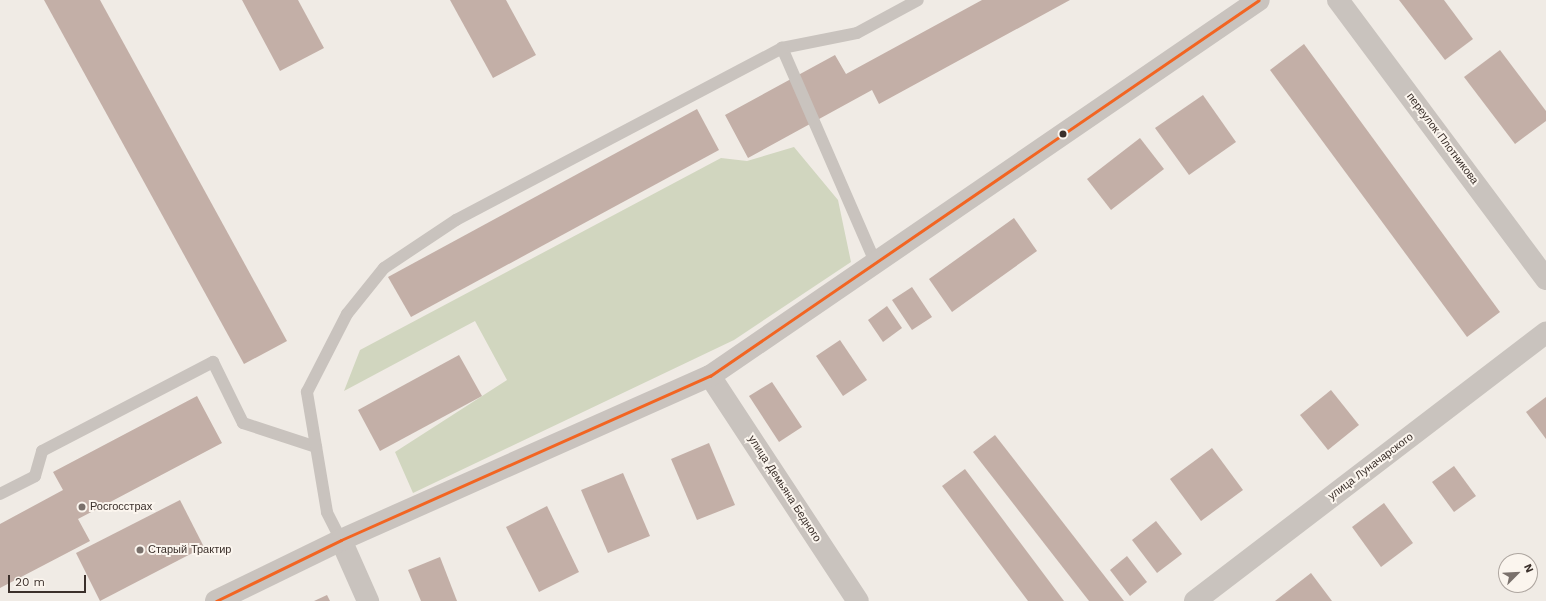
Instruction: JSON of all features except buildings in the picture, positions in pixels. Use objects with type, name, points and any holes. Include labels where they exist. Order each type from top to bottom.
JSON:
[{"type":"street","points":[[216,601],[341,540],[710,376],[876,264],[1259,0]]},
{"type":"street","name":"переулок Плотникова","points":[[1338,0],[1546,279]]},
{"type":"street","name":"улица Луначарского","points":[[1195,601],[1546,333]]},
{"type":"street","name":"улица Демьяна Бедного","points":[[710,376],[858,601]]},
{"type":"street","points":[[341,540],[368,601]]},
{"type":"lane","points":[[341,540],[327,512],[306,392],[347,314],[384,268],[456,220],[782,48],[857,33],[918,0]]},
{"type":"lane","points":[[782,48],[876,264]]},
{"type":"lane","points":[[0,494],[35,476],[42,450],[213,362],[243,422],[316,447]]},
{"type":"green space","points":[[794,147],[838,200],[851,262],[734,340],[413,493],[395,452],[507,380],[475,321],[344,391],[360,350],[721,158],[747,161]]},
{"type":"transit line","points":[[216,601],[341,540],[710,376],[1259,0]]},
{"type":"place","name":"Росгосстрах","points":[[82,507]]},
{"type":"place","name":"Старый Трактир","points":[[140,550]]}]
